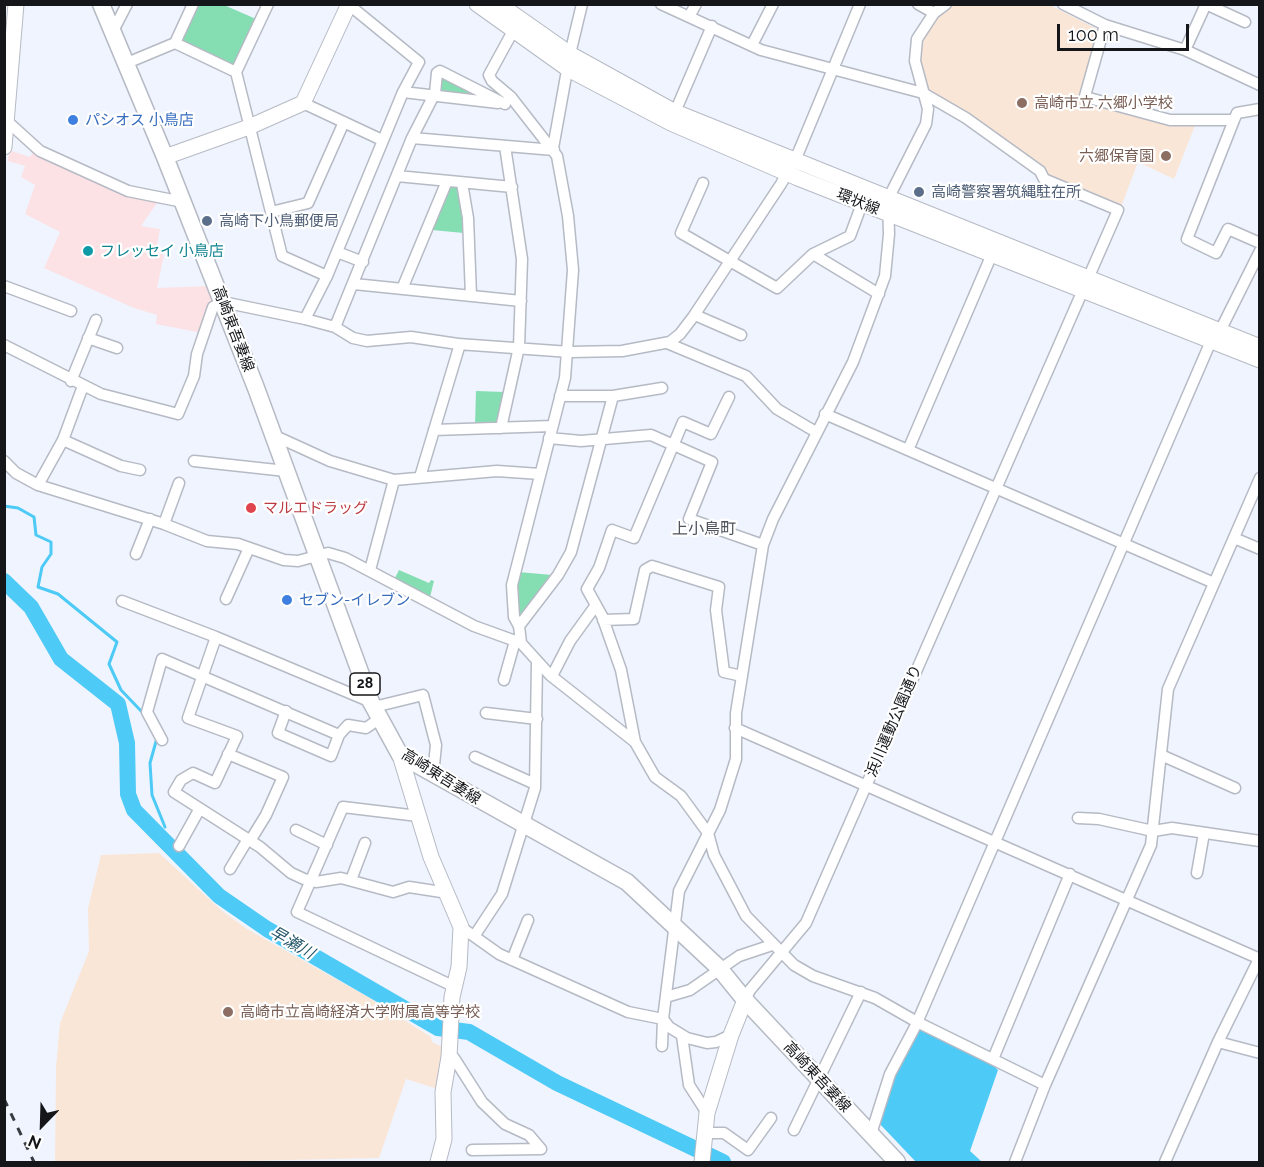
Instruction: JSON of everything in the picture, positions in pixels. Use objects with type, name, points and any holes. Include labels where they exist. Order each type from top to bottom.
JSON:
[{"type":"main road","name":"高崎東吾妻線","points":[[100,4],[127,63],[223,302],[375,709],[400,755],[627,882],[719,968],[745,1000],[897,1162]]},
{"type":"street","points":[[4,147],[16,4]]},
{"type":"street","points":[[113,32],[127,4]]},
{"type":"street","points":[[127,63],[175,43],[193,4]]},
{"type":"street","points":[[268,4],[236,72],[282,256],[327,276]]},
{"type":"street","name":"環状線","points":[[477,4],[513,32],[790,167]]},
{"type":"street","name":"環状線","points":[[499,4],[569,61],[671,123],[790,167],[1215,336],[1260,360]]},
{"type":"street","points":[[553,149],[582,4]]},
{"type":"street","points":[[661,4],[690,15],[752,45],[833,70],[923,93]]},
{"type":"street","points":[[690,15],[696,4]]},
{"type":"street","points":[[752,45],[773,4]]},
{"type":"street","points":[[4,345],[71,381],[101,394],[178,414],[194,376],[197,354],[213,307],[223,302],[335,327],[352,338],[367,341],[411,337],[460,344],[569,352],[622,351],[667,343],[680,334],[695,315],[728,260],[790,167],[860,4]]},
{"type":"street","points":[[918,4],[934,13]]},
{"type":"street","points":[[662,1046],[673,926],[679,891],[729,785],[736,759],[735,728],[764,545],[773,519],[853,362],[879,294],[888,256],[888,206],[926,124],[928,109],[915,61],[917,39],[934,13],[946,4]]},
{"type":"street","points":[[165,157],[303,103],[348,5],[419,62],[382,140],[327,276],[305,319]]},
{"type":"street","points":[[1065,5],[1105,25],[1185,50],[1260,85]]},
{"type":"street","points":[[1185,50],[1207,5],[1245,22]]},
{"type":"street","points":[[1105,25],[1085,96],[1170,120],[1234,120]]},
{"type":"street","points":[[675,112],[712,26]]},
{"type":"street","points":[[504,680],[518,642],[519,626],[514,617],[512,585],[569,352],[573,258],[562,174],[553,149],[489,75],[513,32]]},
{"type":"street","points":[[175,43],[236,72]]},
{"type":"street","points":[[335,327],[412,138],[432,97],[437,73],[440,71],[505,104]]},
{"type":"street","points":[[403,92],[505,104],[519,108]]},
{"type":"street","name":"浜川運動公園通り","points":[[702,1162],[707,1113],[731,1035],[745,1000],[750,990],[806,923],[1118,210],[1044,178],[1040,171],[966,118],[923,93]]},
{"type":"street","points":[[303,103],[382,140]]},
{"type":"street","points":[[1260,110],[1237,113],[1187,238],[1216,253],[1228,229],[1260,243]]},
{"type":"street","points":[[7,120],[40,151],[139,195],[183,202]]},
{"type":"street","points":[[271,212],[308,203],[344,122]]},
{"type":"street","points":[[412,138],[553,149]]},
{"type":"street","points":[[501,428],[519,348],[522,259],[505,146]]},
{"type":"street","points":[[397,176],[512,187]]},
{"type":"street","points":[[402,289],[447,181]]},
{"type":"street","points":[[462,183],[468,218],[471,296]]},
{"type":"street","points":[[703,183],[681,233],[777,288],[813,254],[850,236],[860,209]]},
{"type":"street","name":"環状線","points":[[888,206],[992,254],[1084,284]]},
{"type":"street","points":[[871,1134],[890,1074],[917,1022],[1123,544],[1215,336],[1260,251]]},
{"type":"street","points":[[336,252],[363,262]]},
{"type":"street","points":[[813,254],[879,294]]},
{"type":"street","points":[[908,450],[992,254]]},
{"type":"street","points":[[1248,274],[1260,279]]},
{"type":"street","points":[[354,284],[521,302]]},
{"type":"street","points":[[4,286],[71,311]]},
{"type":"street","points":[[695,315],[741,335]]},
{"type":"street","points":[[71,381],[96,320]]},
{"type":"street","name":"環状線","points":[[1215,336],[1260,347]]},
{"type":"street","points":[[88,338],[117,348]]},
{"type":"street","points":[[667,343],[746,376],[777,409],[816,432]]},
{"type":"street","points":[[420,477],[460,344]]},
{"type":"street","points":[[38,485],[63,440],[83,386]]},
{"type":"street","points":[[560,396],[613,396],[662,388]]},
{"type":"street","points":[[519,626],[558,575],[571,552],[613,396]]},
{"type":"street","points":[[729,397],[711,434],[683,422],[634,538],[612,530],[599,568],[588,589],[603,620],[621,670],[635,742],[655,777],[681,796],[708,833],[714,855],[746,916],[794,965],[813,976],[861,992],[1045,1085]]},
{"type":"street","points":[[825,414],[1214,583]]},
{"type":"street","points":[[434,430],[552,426]]},
{"type":"street","points":[[273,435],[330,460],[394,480],[497,471],[540,474]]},
{"type":"street","points":[[549,438],[601,440],[651,435],[674,443],[712,462],[689,519],[764,545]]},
{"type":"street","points":[[63,440],[121,466],[140,470]]},
{"type":"street","points":[[4,461],[16,473],[38,485],[150,519],[207,541],[249,548],[284,560],[298,561],[328,553],[370,570],[474,626],[518,642],[552,676],[635,742]]},
{"type":"street","points":[[194,461],[286,471]]},
{"type":"street","points":[[1016,1162],[1045,1085],[1150,845],[1168,689],[1260,478]]},
{"type":"street","points":[[370,570],[394,480]]},
{"type":"street","points":[[164,524],[179,483]]},
{"type":"street","points":[[136,554],[150,519]]},
{"type":"street","points":[[1234,538],[1260,549]]},
{"type":"street","points":[[226,599],[249,548]]},
{"type":"street","points":[[603,620],[634,619],[645,570],[652,566],[719,587],[716,610],[724,672],[742,676]]},
{"type":"street","points":[[122,601],[216,637],[375,709],[423,695],[436,745],[433,775]]},
{"type":"street","points":[[552,676],[570,641],[596,605]]},
{"type":"street","points":[[216,637],[188,718],[237,736],[214,783],[193,773],[175,787],[174,792],[249,840],[291,873],[311,880],[335,878],[351,880],[393,892],[409,887],[448,893]]},
{"type":"street","points":[[162,740],[147,712],[162,659],[339,735]]},
{"type":"street","points":[[475,935],[502,894],[523,824],[531,807],[535,784],[537,662]]},
{"type":"street","points":[[286,711],[278,733],[331,756],[339,735],[348,725],[366,728],[375,709]]},
{"type":"street","points":[[486,713],[537,719]]},
{"type":"street","points":[[735,728],[1259,958],[1218,1042],[1165,1162]]},
{"type":"street","points":[[228,754],[283,777],[266,815],[230,869]]},
{"type":"street","points":[[400,755],[431,857],[448,893],[460,927],[459,966],[449,1031],[449,1056],[442,1092],[444,1139],[438,1162]]},
{"type":"street","points":[[1161,755],[1235,788]]},
{"type":"street","points":[[476,757],[535,784]]},
{"type":"street","points":[[418,816],[343,807],[297,912],[455,987]]},
{"type":"street","points":[[179,846],[199,810]]},
{"type":"street","points":[[1078,818],[1099,819],[1153,831],[1172,828],[1260,841]]},
{"type":"street","points":[[296,830],[327,845]]},
{"type":"street","points":[[1197,873],[1204,833]]},
{"type":"street","points":[[351,880],[365,843]]},
{"type":"street","points":[[993,1059],[1070,874]]},
{"type":"street","points":[[512,960],[528,920]]},
{"type":"street","points":[[460,927],[475,935],[499,954],[512,960],[628,1012],[663,1018],[669,1027],[682,1036],[707,1043],[716,1042],[731,1035]]},
{"type":"street","points":[[666,997],[690,990],[739,956],[772,945]]},
{"type":"street","points":[[794,1130],[861,992]]},
{"type":"street","points":[[682,1036],[689,1085],[707,1113]]},
{"type":"street","points":[[1218,1042],[1260,1053]]},
{"type":"street","points":[[449,1056],[454,1058],[482,1102],[506,1124],[529,1135],[541,1149],[472,1150]]},
{"type":"street","points":[[704,1139],[724,1133],[748,1150],[771,1118]]},
{"type":"street","points":[[515,1150],[518,1161]]},
{"type":"shaded area","name":"高崎市立 六郷小学校","points":[[952,5],[1050,5],[1100,31],[1081,98],[1196,123],[1174,179],[1138,162],[1121,207],[1046,174],[928,92],[918,55],[922,37],[938,14]]},
{"type":"shaded area","points":[[9,150],[30,157],[34,150],[134,197],[157,203],[141,226],[160,229],[156,251],[164,255],[157,288],[208,286],[214,303],[202,333],[156,324],[157,315],[134,308],[44,268],[60,232],[25,214],[35,185],[21,177],[25,166],[8,161]]},
{"type":"shaded area","name":"高崎市立高崎経済大学附属高等学校","points":[[159,853],[221,910],[247,929],[368,997],[431,1037],[432,1042],[443,1047],[438,1089],[406,1079],[379,1158],[55,1162],[56,1067],[60,1023],[89,951],[88,908],[101,855]]},
{"type":"green space","points":[[197,5],[224,5],[256,19],[236,64],[231,65],[183,44],[181,39]]},
{"type":"green space","points":[[440,76],[489,98],[440,94]]},
{"type":"green space","points":[[449,185],[457,186],[466,231],[464,233],[432,230]]},
{"type":"green space","points":[[476,391],[505,392],[499,423],[475,426]]},
{"type":"green space","points":[[399,570],[429,583],[431,580],[434,581],[430,597],[395,578]]},
{"type":"green space","points":[[518,572],[552,575],[523,617],[519,616],[516,583]]},
{"type":"water","points":[[918,1028],[988,1060],[998,1070],[970,1151],[982,1162],[916,1162],[878,1122],[892,1076]]},
{"type":"waterway","points":[[4,506],[18,508],[34,517],[36,535],[51,542],[51,554],[42,567],[38,587],[58,594],[117,642],[109,664],[121,690],[143,713]]},
{"type":"waterway","name":"早瀬川","points":[[4,581],[31,607],[61,659],[118,704],[127,743],[128,794],[134,810],[219,896],[267,929],[438,1028],[469,1032],[557,1083],[723,1162]]},
{"type":"waterway","points":[[157,738],[150,763],[152,795],[165,827]]},
{"type":"waterway","name":"早瀬川","points":[[162,840],[165,836]]},
{"type":"railway","points":[[4,1099],[34,1162]]},
{"type":"place","name":"高崎市立 六郷小学校","points":[[1022,103]]},
{"type":"place","name":"パシオス 小鳥店","points":[[73,120]]},
{"type":"place","name":"六郷保育園","points":[[1166,156]]},
{"type":"place","name":"高崎警察署筑縄駐在所","points":[[919,192]]},
{"type":"place","name":"高崎下小鳥郵便局","points":[[207,221]]},
{"type":"place","name":"フレッセイ 小鳥店","points":[[88,251]]},
{"type":"place","name":"マルエドラッグ","points":[[251,508]]},
{"type":"place","name":"セブン-イレブン","points":[[287,600]]},
{"type":"place","name":"高崎市立高崎経済大学附属高等学校","points":[[228,1012]]},
{"type":"district","name":"上小鳥町","points":[[704,529]]}]
